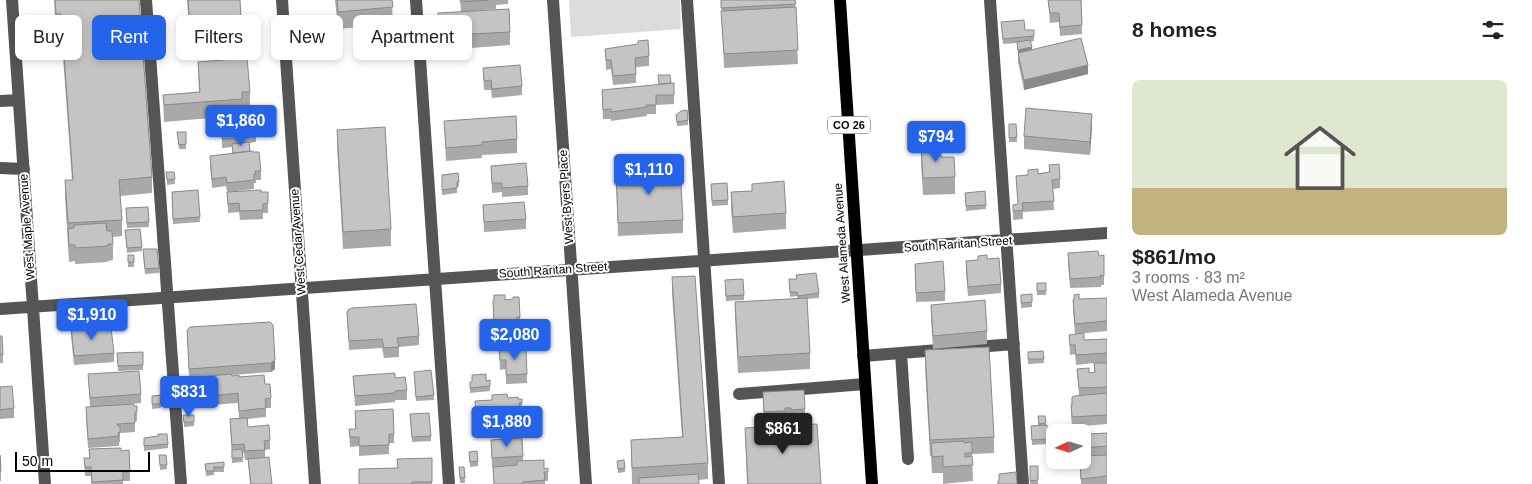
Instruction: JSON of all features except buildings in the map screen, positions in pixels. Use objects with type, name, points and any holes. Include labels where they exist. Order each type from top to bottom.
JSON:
[{"type":"main road","name":"West Alameda Avenue","points":[[840,0],[872,484]]},
{"type":"street","name":"West Maple Avenue","points":[[12,0],[46,484]]},
{"type":"street","points":[[146,0],[181,484]]},
{"type":"street","name":"West Cedar Avenue","points":[[282,0],[315,484]]},
{"type":"street","points":[[416,0],[448,484]]},
{"type":"street","name":"West Byers Place","points":[[553,0],[586,484]]},
{"type":"street","points":[[687,0],[720,484]]},
{"type":"street","points":[[990,0],[1024,484]]},
{"type":"street","points":[[0,101],[19,100]]},
{"type":"street","points":[[0,168],[24,169]]},
{"type":"street","name":"South Raritan Street","points":[[0,309],[1107,233]]},
{"type":"street","points":[[863,356],[1014,344]]},
{"type":"street","points":[[901,353],[908,459]]},
{"type":"street","points":[[739,394],[865,384]]},
{"type":"shaded area","points":[[569,0],[680,0],[681,29],[571,37]]}]
